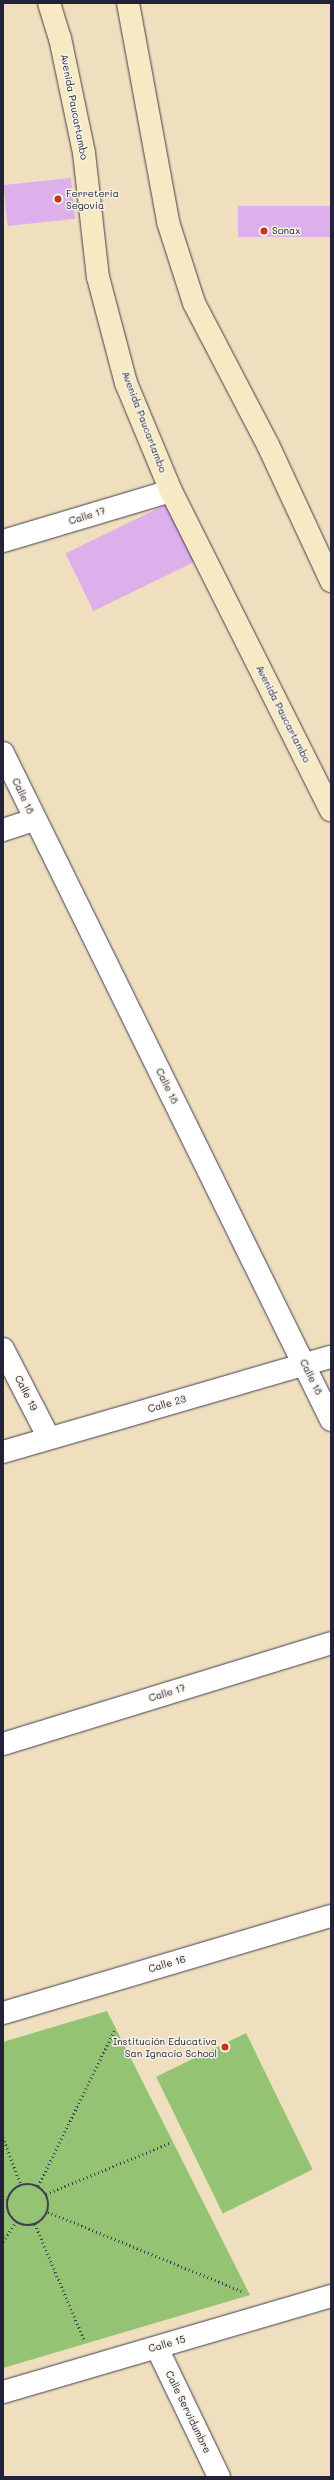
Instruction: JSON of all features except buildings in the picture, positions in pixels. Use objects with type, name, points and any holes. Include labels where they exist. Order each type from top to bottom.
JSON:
[{"type":"main road","name":"Avenida Paucartambo","points":[[49,3],[60,38],[84,153],[98,277],[126,383],[171,491],[331,810]]},
{"type":"main road","points":[[128,3],[168,222],[194,303],[268,445],[331,581]]},
{"type":"street","name":"Calle 17","points":[[3,541],[171,491]]},
{"type":"street","name":"Calle 18","points":[[3,753],[34,820],[305,1364],[331,1420]]},
{"type":"street","points":[[3,830],[34,820]]},
{"type":"street","name":"Calle 19","points":[[3,1349],[49,1438]]},
{"type":"street","name":"Calle 23","points":[[3,1452],[331,1357]]},
{"type":"street","name":"Calle 17","points":[[3,1744],[331,1643]]},
{"type":"street","name":"Calle 16","points":[[3,2012],[331,1916]]},
{"type":"street","name":"Calle 15","points":[[3,2392],[331,2296]]},
{"type":"street","name":"Calle Servidumbre","points":[[156,2348],[219,2477]]},
{"type":"path","points":[[38,2186],[114,2031]]},
{"type":"path","points":[[3,2138],[20,2184]]},
{"type":"path","points":[[46,2194],[170,2143]]},
{"type":"path","points":[[20,2184],[38,2186],[46,2194],[48,2212],[35,2224],[30,2226],[16,2222],[7,2209],[8,2200],[12,2191],[20,2184]]},
{"type":"path","points":[[3,2197],[8,2200]]},
{"type":"path","points":[[3,2211],[7,2209]]},
{"type":"path","points":[[48,2212],[244,2292]]},
{"type":"path","points":[[3,2242],[16,2222]]},
{"type":"path","points":[[35,2224],[84,2340]]},
{"type":"green space","points":[[107,2011],[250,2295],[3,2368],[3,2042]]},
{"type":"green space","points":[[246,2033],[313,2170],[223,2213],[156,2077]]},
{"type":"place","name":"Ferreteria Segovia","points":[[58,199]]},
{"type":"place","name":"Sonax","points":[[264,231]]},
{"type":"place","name":"Institución Educativa San Ignacio School","points":[[225,2047]]}]
